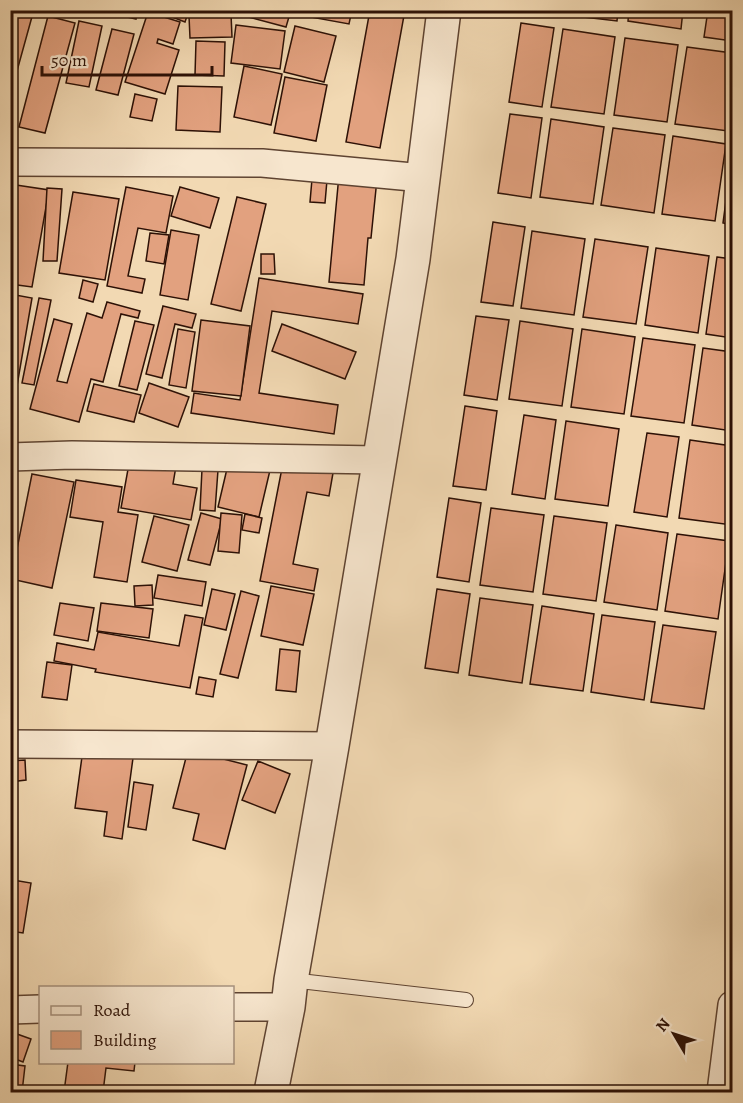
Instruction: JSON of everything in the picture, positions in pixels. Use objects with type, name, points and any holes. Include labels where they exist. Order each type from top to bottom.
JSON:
[{"type":"street","points":[[271,1092],[332,746],[413,259],[444,10]]},
{"type":"street","points":[[10,162],[262,163],[423,178]]},
{"type":"street","points":[[10,457],[72,454],[380,460]]},
{"type":"street","points":[[10,744],[332,746]]},
{"type":"street","points":[[234,1007],[289,993]]},
{"type":"street","points":[[721,1092],[732,1005]]},
{"type":"street","points":[[10,1010],[39,1010]]},
{"type":"lane","points":[[289,993],[466,1000]]},
{"type":"building","points":[[14,10],[33,13],[12,89],[10,89],[10,23]]},
{"type":"building","points":[[98,10],[138,10],[136,19]]},
{"type":"building","points":[[154,10],[189,10],[185,22]]},
{"type":"building","points":[[222,10],[291,10],[286,27]]},
{"type":"building","points":[[295,10],[352,10],[349,24],[294,14]]},
{"type":"building","points":[[370,10],[405,10],[380,148],[346,142]]},
{"type":"building","points":[[585,10],[618,10],[617,21],[584,17]]},
{"type":"building","points":[[629,10],[683,10],[681,29],[628,21]]},
{"type":"building","points":[[708,10],[732,10],[732,41],[704,37]]},
{"type":"building","points":[[148,12],[180,22],[173,44],[158,39],[157,43],[179,50],[165,94],[125,82]]},
{"type":"building","points":[[231,14],[232,37],[190,38],[189,16]]},
{"type":"building","points":[[48,16],[75,23],[45,133],[19,127]]},
{"type":"building","points":[[79,21],[102,26],[89,87],[66,83]]},
{"type":"building","points":[[521,23],[554,28],[542,107],[509,102]]},
{"type":"building","points":[[236,25],[285,31],[280,69],[231,63]]},
{"type":"building","points":[[295,26],[336,36],[324,82],[284,72]]},
{"type":"building","points":[[112,29],[134,34],[118,95],[96,90]]},
{"type":"building","points":[[563,29],[615,37],[604,114],[551,107]]},
{"type":"building","points":[[625,38],[678,45],[667,122],[614,115]]},
{"type":"building","points":[[196,41],[225,42],[224,76],[195,75]]},
{"type":"building","points":[[687,47],[732,53],[732,102],[728,131],[675,124]]},
{"type":"building","points":[[244,66],[282,74],[271,125],[234,117]]},
{"type":"building","points":[[285,77],[327,85],[316,141],[274,133]]},
{"type":"building","points":[[178,86],[222,87],[220,132],[176,130]]},
{"type":"building","points":[[135,94],[157,99],[152,121],[130,117]]},
{"type":"building","points":[[510,114],[542,118],[531,198],[498,193]]},
{"type":"building","points":[[551,119],[604,127],[593,204],[540,197]]},
{"type":"building","points":[[613,128],[665,135],[654,213],[601,205]]},
{"type":"building","points":[[673,136],[726,144],[715,221],[662,214]]},
{"type":"building","points":[[732,156],[732,225],[723,223]]},
{"type":"building","points":[[339,175],[377,179],[364,285],[329,282]]},
{"type":"building","points":[[312,179],[327,180],[325,203],[310,202]]},
{"type":"building","points":[[16,185],[49,190],[32,287],[10,284],[10,220]]},
{"type":"building","points":[[126,187],[173,196],[166,233],[138,228],[128,276],[145,279],[142,293],[107,286]]},
{"type":"building","points":[[180,187],[219,198],[210,228],[171,216]]},
{"type":"building","points":[[47,188],[62,189],[57,261],[43,261]]},
{"type":"building","points":[[73,192],[119,199],[105,280],[59,273]]},
{"type":"building","points":[[237,197],[266,204],[241,311],[211,304]]},
{"type":"building","points":[[493,222],[525,227],[513,306],[481,302]]},
{"type":"building","points":[[171,230],[199,235],[188,300],[160,295]]},
{"type":"building","points":[[532,231],[585,239],[574,315],[521,308]]},
{"type":"building","points":[[150,233],[169,235],[164,264],[146,261]]},
{"type":"building","points":[[595,239],[648,247],[636,324],[583,317]]},
{"type":"building","points":[[656,248],[709,256],[698,333],[645,325]]},
{"type":"building","points":[[261,254],[274,254],[275,274],[261,274]]},
{"type":"building","points":[[717,257],[732,259],[732,338],[706,334]]},
{"type":"building","points":[[259,278],[363,294],[358,324],[272,311],[259,393],[338,405],[334,434],[191,413],[194,393],[240,400]]},
{"type":"building","points":[[83,280],[98,284],[93,302],[79,298]]},
{"type":"building","points":[[10,294],[32,298],[17,386],[10,385]]},
{"type":"building","points":[[39,298],[51,300],[34,385],[22,383]]},
{"type":"building","points":[[107,302],[140,311],[138,318],[121,314],[103,382],[91,379],[79,422],[30,409],[54,319],[72,324],[57,381],[67,383],[87,313],[102,318]]},
{"type":"building","points":[[163,306],[196,314],[192,328],[175,324],[162,378],[146,374]]},
{"type":"building","points":[[476,316],[509,320],[497,400],[464,395]]},
{"type":"building","points":[[201,320],[250,326],[241,396],[192,391]]},
{"type":"building","points":[[135,321],[154,325],[137,390],[119,386]]},
{"type":"building","points":[[520,321],[573,329],[562,406],[509,399]]},
{"type":"building","points":[[282,324],[356,352],[345,379],[272,351]]},
{"type":"building","points":[[178,329],[195,332],[186,388],[169,385]]},
{"type":"building","points":[[582,329],[635,337],[624,414],[571,407]]},
{"type":"building","points":[[643,338],[695,345],[684,423],[631,416]]},
{"type":"building","points":[[703,348],[732,352],[732,431],[692,425]]},
{"type":"building","points":[[149,383],[189,397],[178,427],[139,413]]},
{"type":"building","points":[[94,384],[141,395],[134,422],[87,411]]},
{"type":"building","points":[[465,406],[497,411],[486,490],[453,486]]},
{"type":"building","points":[[524,415],[556,420],[545,499],[512,494]]},
{"type":"building","points":[[566,421],[619,429],[608,506],[555,499]]},
{"type":"building","points":[[647,433],[679,437],[667,517],[634,512]]},
{"type":"building","points":[[690,440],[732,446],[732,525],[679,518]]},
{"type":"building","points":[[230,456],[271,466],[259,517],[218,507]]},
{"type":"building","points":[[130,458],[176,466],[173,484],[197,488],[191,520],[121,508]]},
{"type":"building","points":[[283,463],[333,473],[329,496],[307,492],[293,564],[318,569],[314,591],[260,581]]},
{"type":"building","points":[[202,469],[218,470],[215,511],[200,510]]},
{"type":"building","points":[[32,474],[74,482],[52,588],[11,579]]},
{"type":"building","points":[[76,480],[122,487],[118,512],[138,515],[127,582],[94,577],[103,522],[70,517]]},
{"type":"building","points":[[449,498],[481,503],[469,582],[437,577]]},
{"type":"building","points":[[491,508],[544,515],[533,592],[480,585]]},
{"type":"building","points":[[201,513],[222,519],[210,565],[188,560]]},
{"type":"building","points":[[221,513],[242,515],[239,553],[218,551]]},
{"type":"building","points":[[245,514],[262,518],[259,533],[242,530]]},
{"type":"building","points":[[154,516],[189,525],[177,571],[142,562]]},
{"type":"building","points":[[554,516],[607,523],[596,601],[543,594]]},
{"type":"building","points":[[616,525],[668,533],[657,610],[604,602]]},
{"type":"building","points":[[677,534],[729,541],[718,619],[665,611]]},
{"type":"building","points":[[158,575],[206,582],[202,606],[154,598]]},
{"type":"building","points":[[152,585],[153,605],[135,606],[134,586]]},
{"type":"building","points":[[271,586],[314,594],[303,645],[261,636]]},
{"type":"building","points":[[212,589],[235,594],[226,630],[204,625]]},
{"type":"building","points":[[437,589],[470,594],[458,673],[425,668]]},
{"type":"building","points":[[241,591],[259,596],[238,678],[220,674]]},
{"type":"building","points":[[480,598],[533,605],[522,683],[469,675]]},
{"type":"building","points":[[60,603],[94,608],[88,641],[54,635]]},
{"type":"building","points":[[101,603],[153,609],[149,638],[97,631]]},
{"type":"building","points":[[542,606],[594,614],[583,691],[530,684]]},
{"type":"building","points":[[185,615],[203,618],[190,688],[95,672],[96,669],[54,661],[57,643],[94,650],[98,632],[179,646]]},
{"type":"building","points":[[602,615],[655,622],[644,700],[591,692]]},
{"type":"building","points":[[663,625],[716,632],[704,709],[651,702]]},
{"type":"building","points":[[280,649],[300,651],[296,692],[276,690]]},
{"type":"building","points":[[10,662],[17,662],[17,692],[10,692]]},
{"type":"building","points":[[47,662],[72,665],[67,700],[42,697]]},
{"type":"building","points":[[199,677],[216,680],[213,697],[196,694]]},
{"type":"building","points":[[84,742],[133,758],[122,839],[104,836],[107,812],[75,808]]},
{"type":"building","points":[[188,750],[247,765],[225,849],[193,840],[199,814],[173,808]]},
{"type":"building","points":[[25,760],[26,780],[10,782],[10,761]]},
{"type":"building","points":[[258,761],[290,774],[275,813],[242,800]]},
{"type":"building","points":[[134,782],[153,785],[146,830],[128,827]]},
{"type":"building","points":[[13,880],[31,883],[23,933],[10,931],[10,897]]},
{"type":"building","points":[[17,1034],[31,1039],[23,1062],[10,1057]]},
{"type":"building","points":[[10,1064],[25,1066],[22,1092],[10,1092]]},
{"type":"building","points":[[68,1064],[135,1064],[134,1071],[106,1068],[103,1092],[64,1092]]}]
